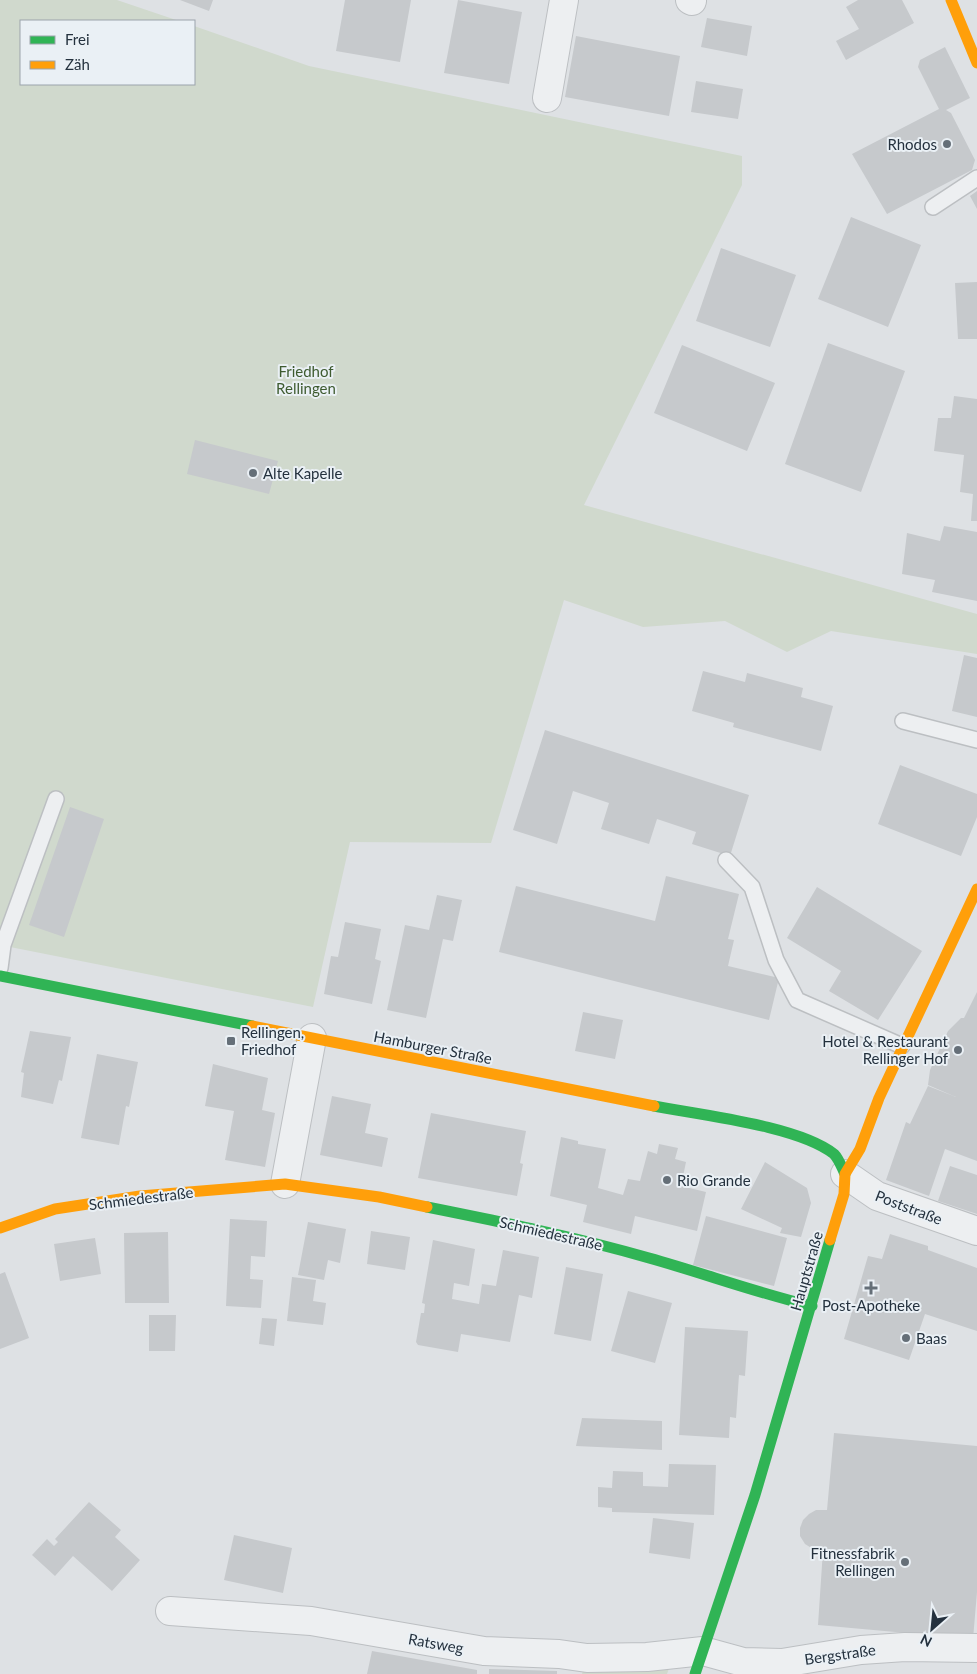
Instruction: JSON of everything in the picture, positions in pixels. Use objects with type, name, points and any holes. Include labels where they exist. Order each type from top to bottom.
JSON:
[{"type":"main road","points":[[951,0],[977,62]]},
{"type":"main road","name":"Hauptstraße","points":[[699,1663],[755,1497],[844,1194],[846,1174],[860,1149],[879,1098],[902,1046],[977,890]]},
{"type":"main road","name":"Hamburger Straße","points":[[0,976],[780,1131],[819,1144],[836,1156],[846,1174]]},
{"type":"main road","name":"Schmiedestraße","points":[[0,1228],[56,1208],[140,1196],[285,1184],[380,1197],[557,1233],[650,1258],[748,1289],[812,1306]]},
{"type":"street","points":[[547,98],[564,0]]},
{"type":"street","points":[[285,1184],[312,1038]]},
{"type":"street","name":"Poststraße","points":[[846,1174],[877,1196],[977,1231]]},
{"type":"street","name":"Ratsweg","points":[[170,1611],[311,1621],[484,1651],[559,1654],[586,1658],[647,1657],[699,1663]]},
{"type":"street","name":"Bergstraße","points":[[699,1663],[782,1662],[861,1650],[905,1647],[977,1648]]},
{"type":"lane","points":[[932,207],[977,178]]},
{"type":"lane","points":[[903,720],[977,740]]},
{"type":"lane","points":[[0,968],[3,945],[56,799]]},
{"type":"lane","points":[[726,860],[752,887],[776,960],[797,1000],[902,1046]]},
{"type":"green space","name":"Friedhof Rellingen","points":[[0,0],[117,0],[176,20],[20,20],[20,85],[195,85],[195,26],[309,66],[742,156],[742,185],[584,505],[977,614],[977,654],[831,631],[787,652],[725,621],[643,627],[564,600],[491,843],[350,842],[313,1007],[0,945]]},
{"type":"green space","points":[[674,1654],[667,1674],[582,1674],[587,1658]]},
{"type":"building","points":[[180,0],[213,0],[209,11]]},
{"type":"building","points":[[345,0],[411,0],[400,62],[336,51]]},
{"type":"building","points":[[458,0],[522,12],[509,84],[444,73]]},
{"type":"building","points":[[858,0],[902,0],[914,23],[846,60],[836,41],[859,29],[846,7]]},
{"type":"building","points":[[707,18],[752,26],[747,56],[701,47]]},
{"type":"building","points":[[576,36],[680,56],[669,116],[565,97]]},
{"type":"building","points":[[945,47],[970,98],[946,110],[951,113],[975,160],[972,170],[887,214],[852,154],[939,109],[918,67],[920,60]]},
{"type":"building","points":[[696,81],[743,89],[738,119],[691,112]]},
{"type":"building","points":[[977,191],[977,209],[970,196]]},
{"type":"building","points":[[851,217],[921,245],[888,327],[818,299]]},
{"type":"building","points":[[721,248],[796,275],[770,347],[696,321]]},
{"type":"building","points":[[977,282],[977,339],[958,339],[955,283]]},
{"type":"building","points":[[828,343],[905,371],[861,492],[785,464]]},
{"type":"building","points":[[682,345],[775,383],[747,451],[654,413]]},
{"type":"building","points":[[954,396],[977,399],[977,521],[971,521],[973,494],[960,492],[964,455],[934,451],[938,418],[951,418]]},
{"type":"building","points":[[195,440],[278,461],[269,494],[187,474]]},
{"type":"building","points":[[944,526],[977,532],[977,601],[932,592],[935,580],[902,574],[907,533],[940,541]]},
{"type":"building","points":[[964,655],[977,658],[977,717],[952,711]]},
{"type":"building","points":[[703,671],[745,682],[747,673],[803,688],[801,697],[833,706],[821,751],[733,727],[734,723],[692,711]]},
{"type":"building","points":[[545,730],[749,795],[730,856],[692,844],[696,832],[657,819],[649,844],[601,829],[609,803],[573,791],[557,844],[513,830]]},
{"type":"building","points":[[900,765],[977,794],[977,817],[961,856],[878,824]]},
{"type":"building","points":[[70,807],[104,819],[64,937],[29,925]]},
{"type":"building","points":[[666,876],[739,894],[728,939],[734,940],[728,966],[779,978],[769,1020],[499,952],[516,886],[655,921]]},
{"type":"building","points":[[817,887],[922,951],[878,1020],[829,991],[841,971],[787,938]]},
{"type":"building","points":[[437,895],[462,900],[453,941],[443,939],[426,1018],[387,1010],[405,925],[429,930]]},
{"type":"building","points":[[345,922],[381,929],[375,959],[381,961],[372,1004],[324,994],[331,956],[338,957]]},
{"type":"building","points":[[977,992],[977,1161],[945,1149],[929,1196],[886,1180],[906,1122],[910,1124],[928,1086],[956,1097],[928,1085],[930,1070],[948,1031],[961,1018],[964,1018]]},
{"type":"building","points":[[583,1012],[623,1020],[615,1059],[575,1051]]},
{"type":"building","points":[[30,1031],[71,1037],[62,1081],[59,1080],[53,1104],[21,1097],[24,1073],[21,1072]]},
{"type":"building","points":[[97,1054],[138,1062],[129,1107],[126,1106],[119,1145],[81,1138]]},
{"type":"building","points":[[213,1064],[268,1078],[262,1110],[275,1113],[265,1167],[225,1160],[234,1111],[205,1106]]},
{"type":"building","points":[[332,1096],[371,1104],[365,1133],[388,1138],[382,1167],[320,1155]]},
{"type":"building","points":[[431,1113],[526,1131],[520,1163],[523,1164],[517,1196],[418,1178]]},
{"type":"building","points":[[561,1137],[578,1141],[578,1144],[606,1149],[598,1188],[623,1195],[628,1179],[640,1181],[648,1151],[657,1154],[659,1144],[678,1148],[675,1159],[686,1162],[681,1186],[706,1192],[697,1231],[635,1216],[631,1234],[583,1222],[587,1205],[550,1196]]},
{"type":"building","points":[[765,1162],[807,1188],[811,1203],[801,1237],[780,1233],[782,1228],[741,1209]]},
{"type":"building","points":[[950,1166],[977,1175],[977,1214],[938,1201]]},
{"type":"building","points":[[706,1216],[787,1238],[774,1286],[693,1265]]},
{"type":"building","points":[[230,1219],[267,1221],[265,1257],[251,1256],[250,1279],[263,1280],[261,1308],[226,1306]]},
{"type":"building","points":[[308,1222],[346,1229],[340,1263],[328,1260],[324,1280],[298,1275]]},
{"type":"building","points":[[371,1231],[410,1237],[405,1270],[367,1264]]},
{"type":"building","points":[[168,1232],[169,1303],[125,1303],[124,1233]]},
{"type":"building","points":[[890,1234],[928,1246],[928,1250],[977,1268],[977,1331],[925,1314],[909,1360],[844,1339],[868,1256],[882,1259]]},
{"type":"building","points":[[95,1238],[101,1274],[60,1281],[54,1244]]},
{"type":"building","points":[[433,1240],[475,1249],[469,1286],[454,1283],[452,1299],[479,1304],[482,1284],[496,1286],[503,1250],[539,1257],[532,1298],[519,1295],[510,1342],[461,1334],[458,1352],[418,1345],[416,1342],[421,1313],[424,1313],[425,1304],[422,1303]]},
{"type":"building","points":[[566,1267],[603,1274],[591,1341],[554,1334]]},
{"type":"building","points":[[5,1272],[29,1338],[0,1349],[0,1274]]},
{"type":"building","points":[[292,1277],[316,1280],[313,1301],[326,1303],[323,1325],[287,1321]]},
{"type":"building","points":[[628,1291],[672,1303],[655,1363],[611,1351]]},
{"type":"building","points":[[149,1315],[176,1315],[175,1351],[149,1351]]},
{"type":"building","points":[[262,1318],[277,1319],[274,1346],[259,1344]]},
{"type":"building","points":[[685,1327],[748,1331],[745,1376],[739,1375],[736,1418],[730,1417],[729,1438],[679,1435]]},
{"type":"building","points":[[582,1418],[662,1421],[662,1450],[576,1446]]},
{"type":"building","points":[[834,1433],[977,1446],[977,1592],[973,1639],[818,1625],[823,1550],[813,1549],[805,1544],[800,1536],[800,1528],[803,1520],[809,1514],[816,1510],[827,1510]]},
{"type":"building","points":[[669,1464],[716,1465],[714,1515],[612,1512],[612,1508],[598,1507],[598,1487],[612,1488],[613,1471],[643,1472],[643,1486],[668,1487]]},
{"type":"building","points":[[89,1502],[121,1530],[115,1537],[140,1560],[112,1591],[73,1556],[55,1576],[32,1555],[47,1539],[54,1546],[58,1542],[55,1539]]},
{"type":"building","points":[[653,1518],[694,1523],[690,1559],[649,1553]]},
{"type":"building","points":[[234,1535],[292,1548],[283,1593],[224,1580]]},
{"type":"building","points":[[372,1651],[477,1670],[477,1674],[367,1674]]},
{"type":"building","points":[[489,1669],[557,1671],[557,1674],[489,1674]]},
{"type":"traffic: fast","points":[[0,976],[252,1026]]},
{"type":"traffic: fast","points":[[654,1106],[748,1123],[798,1136],[818,1144],[834,1154],[845,1174]]},
{"type":"traffic: fast","points":[[427,1207],[594,1243],[812,1306]]},
{"type":"traffic: fast","points":[[695,1674],[755,1495],[830,1240]]},
{"type":"traffic: slow","points":[[951,0],[977,63]]},
{"type":"traffic: slow","points":[[830,1240],[844,1194],[845,1174],[860,1149],[879,1098],[977,889]]},
{"type":"traffic: slow","points":[[252,1026],[654,1106]]},
{"type":"traffic: slow","points":[[0,1228],[55,1209],[140,1196],[285,1184],[379,1197],[427,1207]]},
{"type":"place","name":"Rhodos","points":[[947,144]]},
{"type":"place","name":"Alte Kapelle","points":[[253,473]]},
{"type":"place","name":"Rellingen, Friedhof","points":[[231,1041]]},
{"type":"place","name":"Hotel & Restaurant Rellinger Hof","points":[[958,1050]]},
{"type":"place","name":"Rio Grande","points":[[667,1180]]},
{"type":"place","name":"Post-Apotheke","points":[[871,1288]]},
{"type":"place","name":"Baas","points":[[906,1338]]},
{"type":"place","name":"Fitnessfabrik Rellingen","points":[[905,1562]]}]
